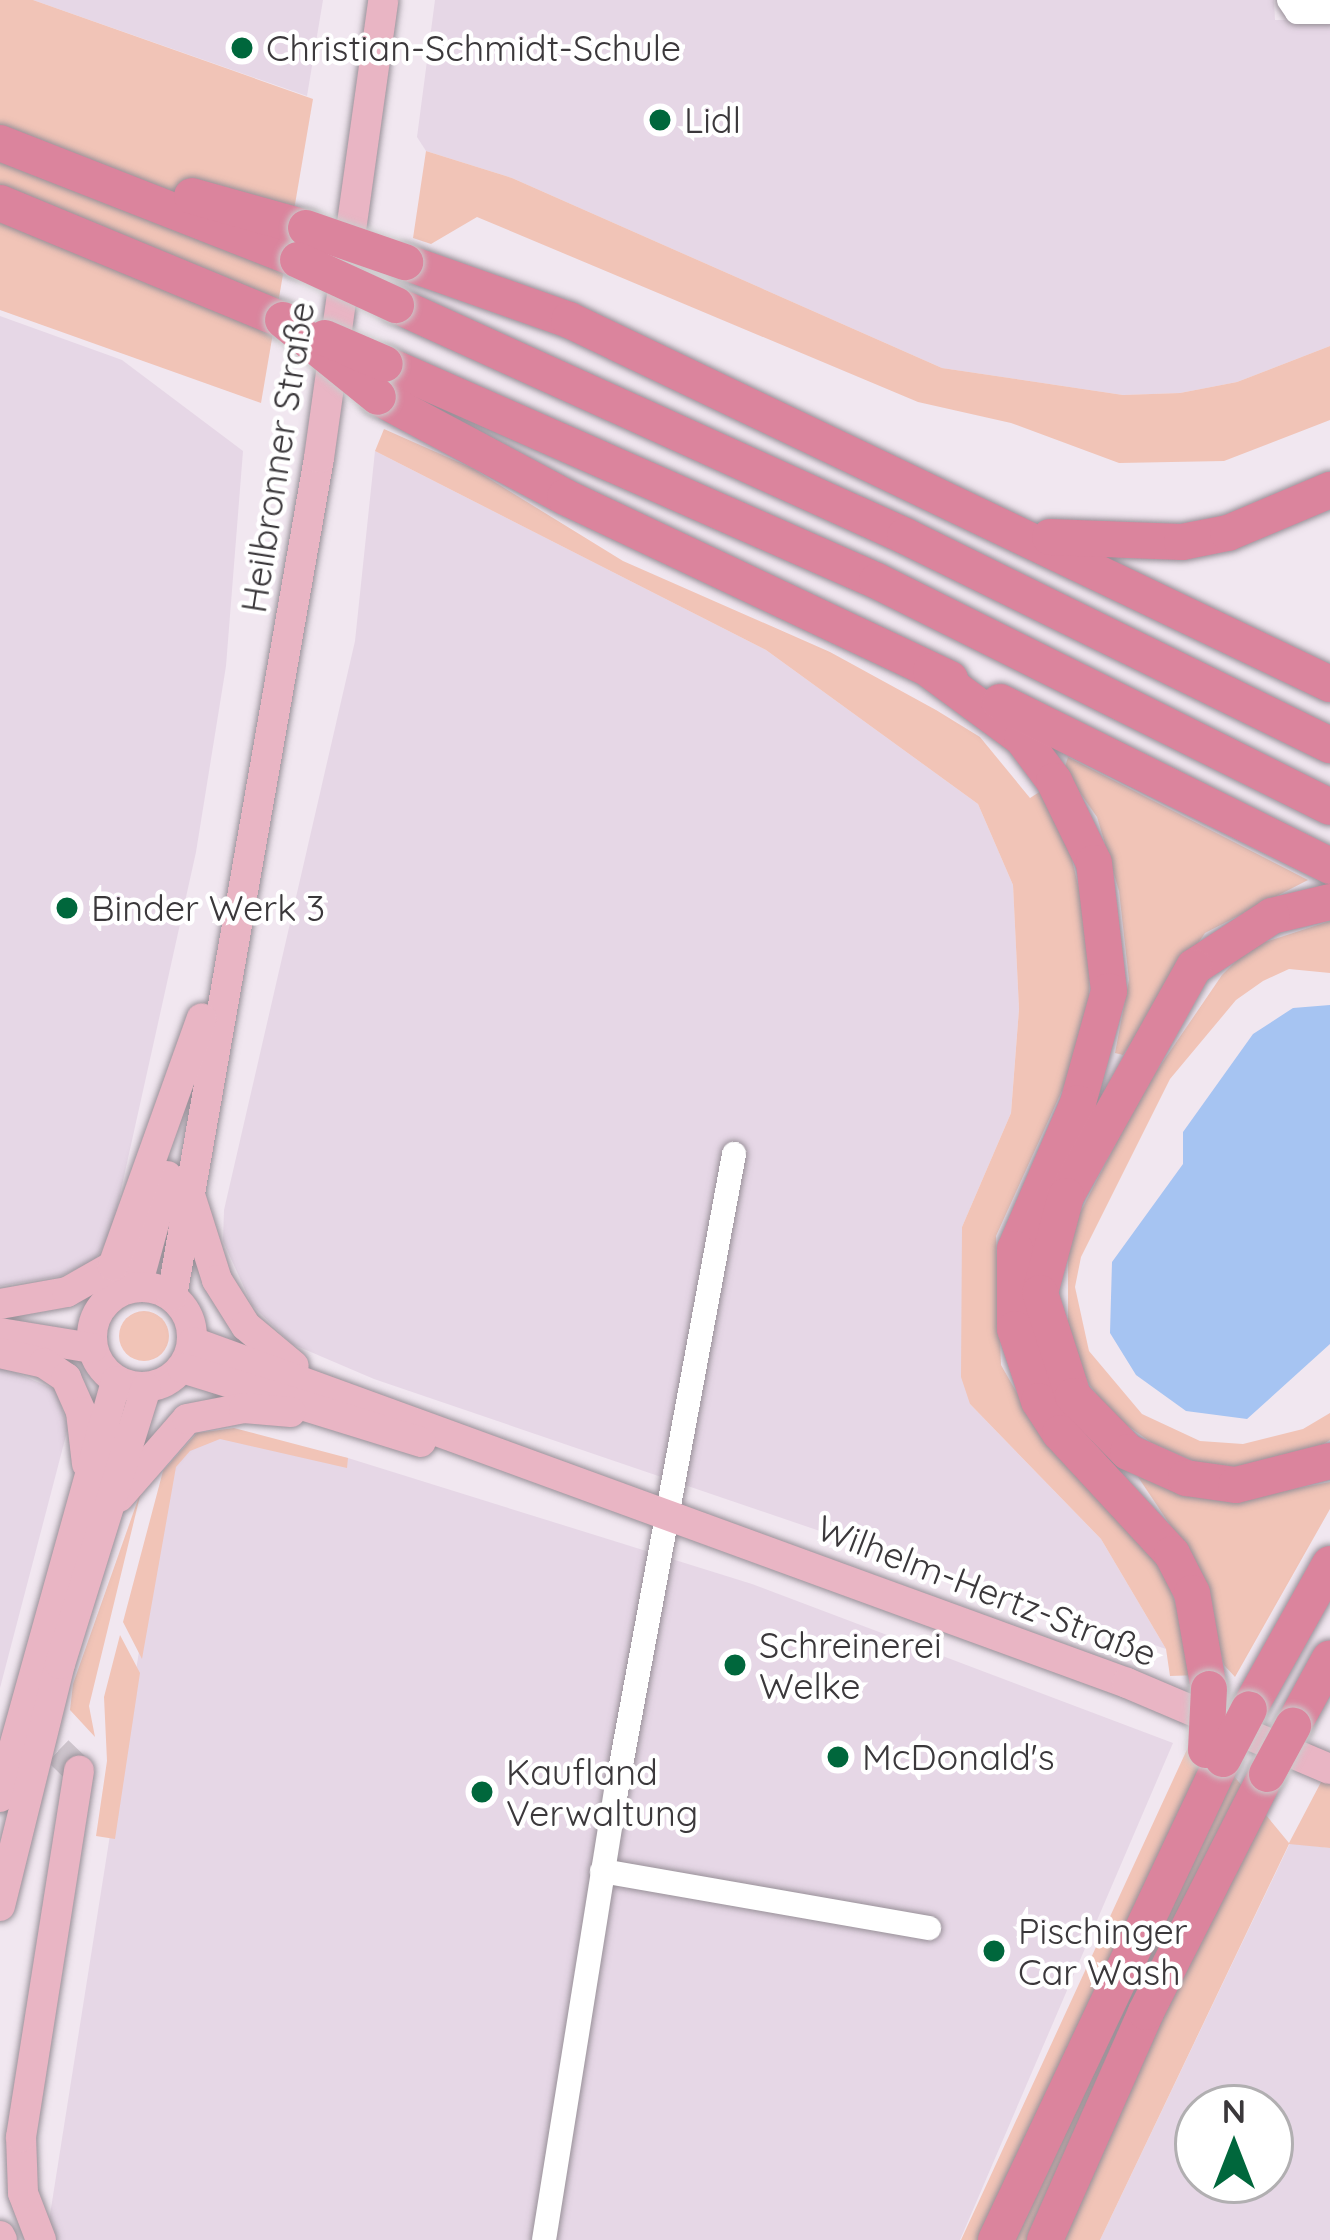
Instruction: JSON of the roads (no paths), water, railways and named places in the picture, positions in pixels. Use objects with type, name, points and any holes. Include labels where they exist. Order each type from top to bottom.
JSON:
[{"type":"highway","points":[[4,145],[302,244],[405,262],[569,320],[1029,535],[1330,684]]},
{"type":"highway","points":[[0,203],[284,320],[565,497],[1330,866]]},
{"type":"highway","points":[[302,244],[396,305],[905,536],[1330,745]]},
{"type":"highway","points":[[381,380],[878,581],[1330,807]]},
{"type":"highway","points":[[1029,535],[1182,542],[1283,513],[1330,490]]},
{"type":"highway","points":[[931,671],[1022,738],[1054,782],[1094,863],[1109,992],[1078,1103],[1015,1249],[1015,1329],[1039,1401],[1060,1433],[1172,1554],[1192,1593],[1215,1754]]},
{"type":"highway","points":[[1330,902],[1272,916],[1194,967],[1066,1196],[1040,1293],[1073,1396],[1128,1452],[1186,1478],[1236,1485],[1330,1461]]},
{"type":"highway","points":[[996,2240],[1192,1816],[1215,1754],[1249,1709],[1330,1564]]},
{"type":"highway","points":[[1045,2240],[1268,1781],[1311,1722],[1330,1658]]},
{"type":"main road","name":"Heilbronner Straße","points":[[137,1286],[202,1018],[232,924],[319,458],[383,0]]},
{"type":"main road","name":"Heilbronner Straße","points":[[172,1296],[188,1183],[232,958],[232,924]]},
{"type":"main road","points":[[0,1305],[67,1292],[113,1266],[202,1018]]},
{"type":"main road","points":[[188,1183],[208,1262],[246,1326],[296,1367],[364,1400]]},
{"type":"main road","points":[[0,1305],[99,1310],[137,1286],[172,1296],[188,1355],[131,1384],[88,1479],[0,1797]]},
{"type":"main road","points":[[92,1348],[99,1310]]},
{"type":"main road","points":[[0,1333],[92,1348],[131,1384]]},
{"type":"main road","points":[[0,1353],[44,1363],[66,1378],[81,1412],[88,1479]]},
{"type":"main road","name":"Wilhelm-Hertz-Straße","points":[[188,1355],[335,1415],[612,1495]]},
{"type":"main road","name":"Wilhelm-Hertz-Straße","points":[[188,1355],[364,1400],[1127,1683],[1330,1769]]},
{"type":"main road","points":[[0,1906],[102,1522],[131,1384]]},
{"type":"main road","points":[[102,1522],[145,1459],[187,1419],[244,1408],[335,1415]]},
{"type":"main road","points":[[41,2240],[23,2194],[21,2137],[79,1771]]},
{"type":"street","points":[[1289,0],[1297,12],[1330,12]]},
{"type":"street","points":[[544,2240],[664,1514],[734,1154]]},
{"type":"street","points":[[602,1871],[929,1928]]},
{"type":"water","points":[[1330,1005],[1330,1344],[1247,1419],[1186,1411],[1136,1375],[1110,1333],[1112,1262],[1183,1164],[1183,1132],[1253,1034],[1293,1008]]},
{"type":"tunnel","points":[[15,1746],[58,1751],[79,1771]]},
{"type":"place","name":"Christian-Schmidt-Schule","points":[[242,48]]},
{"type":"place","name":"Lidl","points":[[660,120]]},
{"type":"place","name":"Binder Werk 3","points":[[67,908]]},
{"type":"place","name":"Schreinerei Welke","points":[[735,1665]]},
{"type":"place","name":"McDonald's","points":[[838,1757]]},
{"type":"place","name":"Kaufland Verwaltung","points":[[482,1792]]},
{"type":"place","name":"Pischinger Car Wash","points":[[994,1951]]}]
